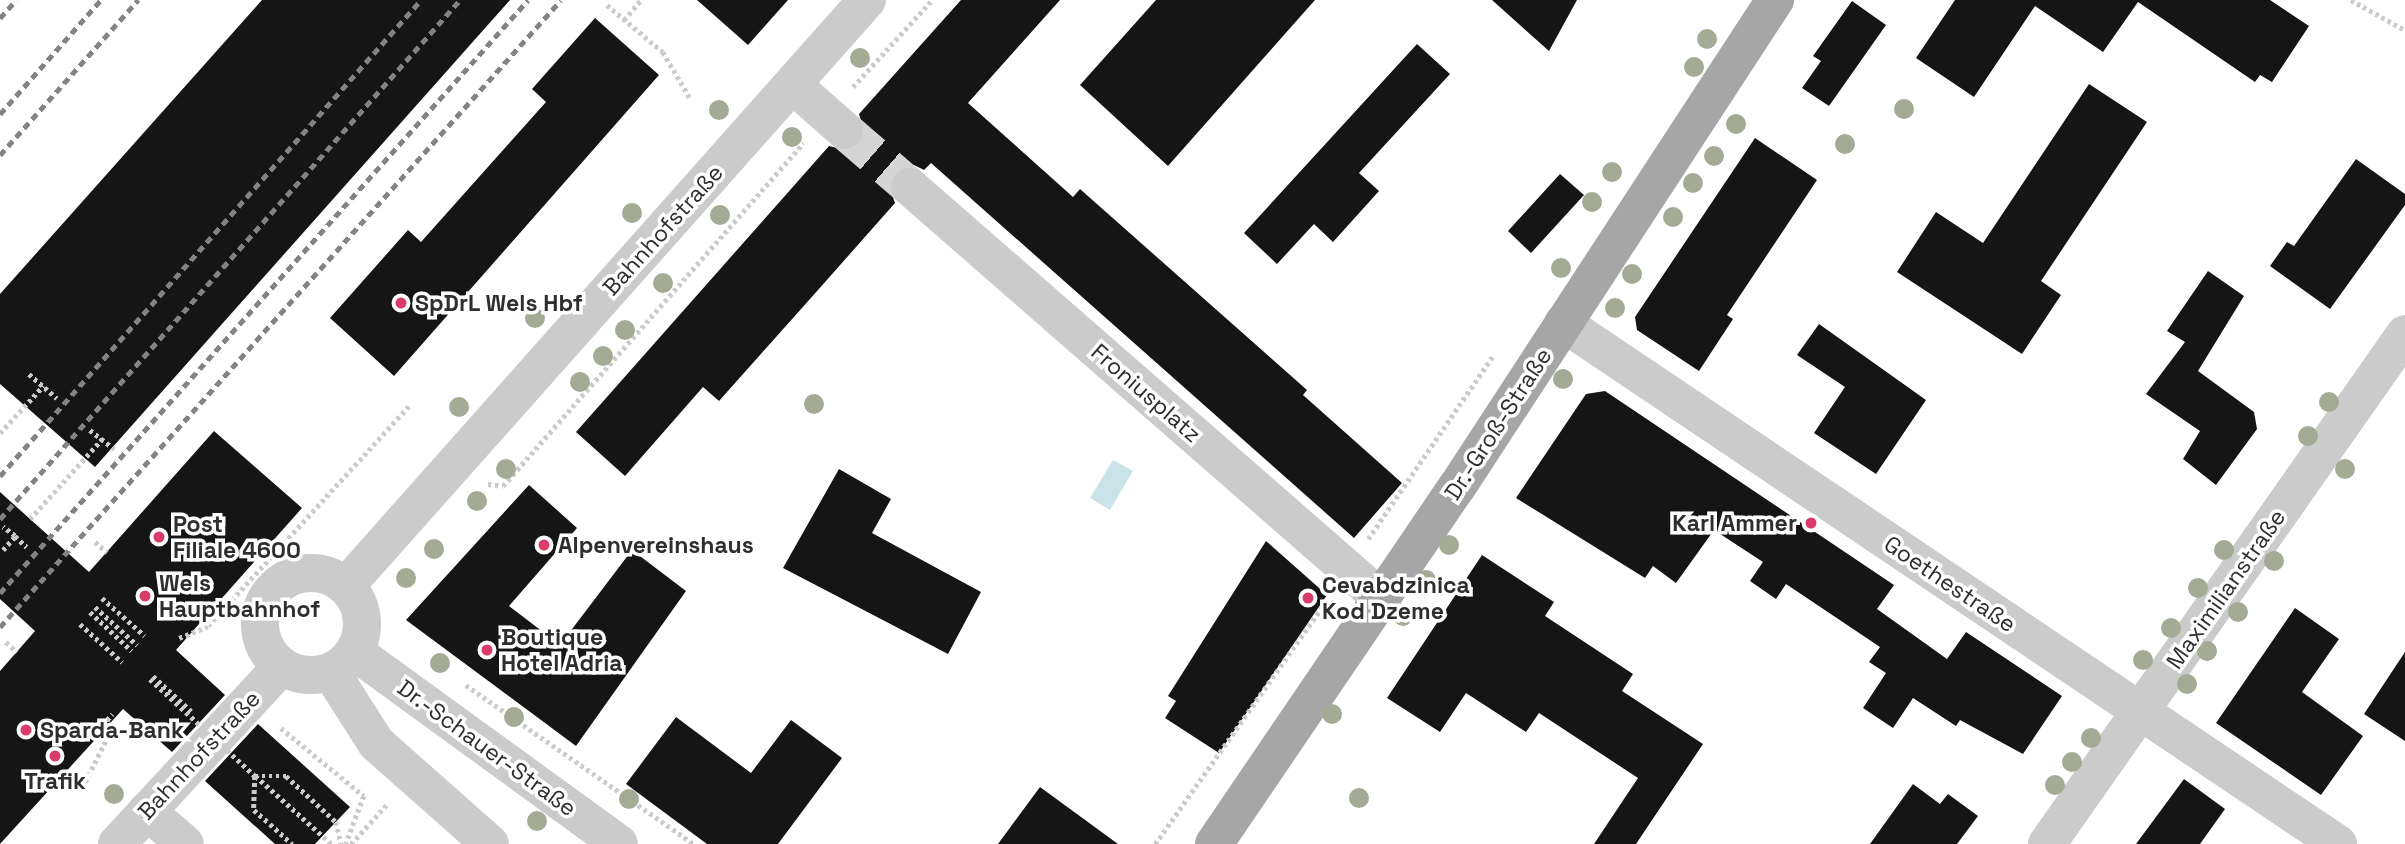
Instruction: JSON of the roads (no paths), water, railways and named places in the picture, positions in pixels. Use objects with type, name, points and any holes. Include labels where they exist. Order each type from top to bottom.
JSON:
[{"type":"main road","name":"Dr.-Groß-Straße","points":[[1214,844],[1382,598],[1775,0]]},
{"type":"street","name":"Bahnhofstraße","points":[[346,586],[867,0]]},
{"type":"street","points":[[793,85],[836,122]]},
{"type":"street","name":"Froniusplatz","points":[[910,187],[1382,598]]},
{"type":"street","name":"Goethestraße","points":[[1563,323],[2338,844]]},
{"type":"street","name":"Maximilianstraße","points":[[2047,844],[2405,334]]},
{"type":"street","points":[[299,574],[332,577],[346,586],[362,617],[343,662],[314,676],[281,667],[260,631],[271,592],[299,574]]},
{"type":"street","points":[[343,662],[376,743],[490,844]]},
{"type":"street","name":"Dr.-Schauer-Straße","points":[[343,662],[619,844]]},
{"type":"street","name":"Bahnhofstraße","points":[[117,844],[281,667]]},
{"type":"street","points":[[147,811],[185,844]]},
{"type":"water","points":[[1113,460],[1133,471],[1110,510],[1090,498]]},
{"type":"tunnel","points":[[844,130],[910,187]]},
{"type":"railway","points":[[0,18],[16,0]]},
{"type":"railway","points":[[0,114],[101,0]]},
{"type":"railway","points":[[0,155],[138,0]]},
{"type":"railway","points":[[0,476],[421,0]]},
{"type":"railway","points":[[0,519],[460,0]]},
{"type":"railway","points":[[0,593],[528,0]]},
{"type":"railway","points":[[0,627],[561,0]]},
{"type":"place","name":"SpDrL Wels Hbf","points":[[401,303]]},
{"type":"place","name":"Karl Ammer","points":[[1811,523]]},
{"type":"place","name":"Post Filiale 4600","points":[[159,537]]},
{"type":"place","name":"Alpenvereinshaus","points":[[544,545]]},
{"type":"place","name":"Wels Hauptbahnhof","points":[[145,596]]},
{"type":"place","name":"Cevabdzinica Kod Dzeme","points":[[1308,598]]},
{"type":"place","name":"Boutique Hotel Adria","points":[[487,650]]},
{"type":"place","name":"Sparda-Bank","points":[[26,730]]},
{"type":"place","name":"Trafik","points":[[55,756]]}]
